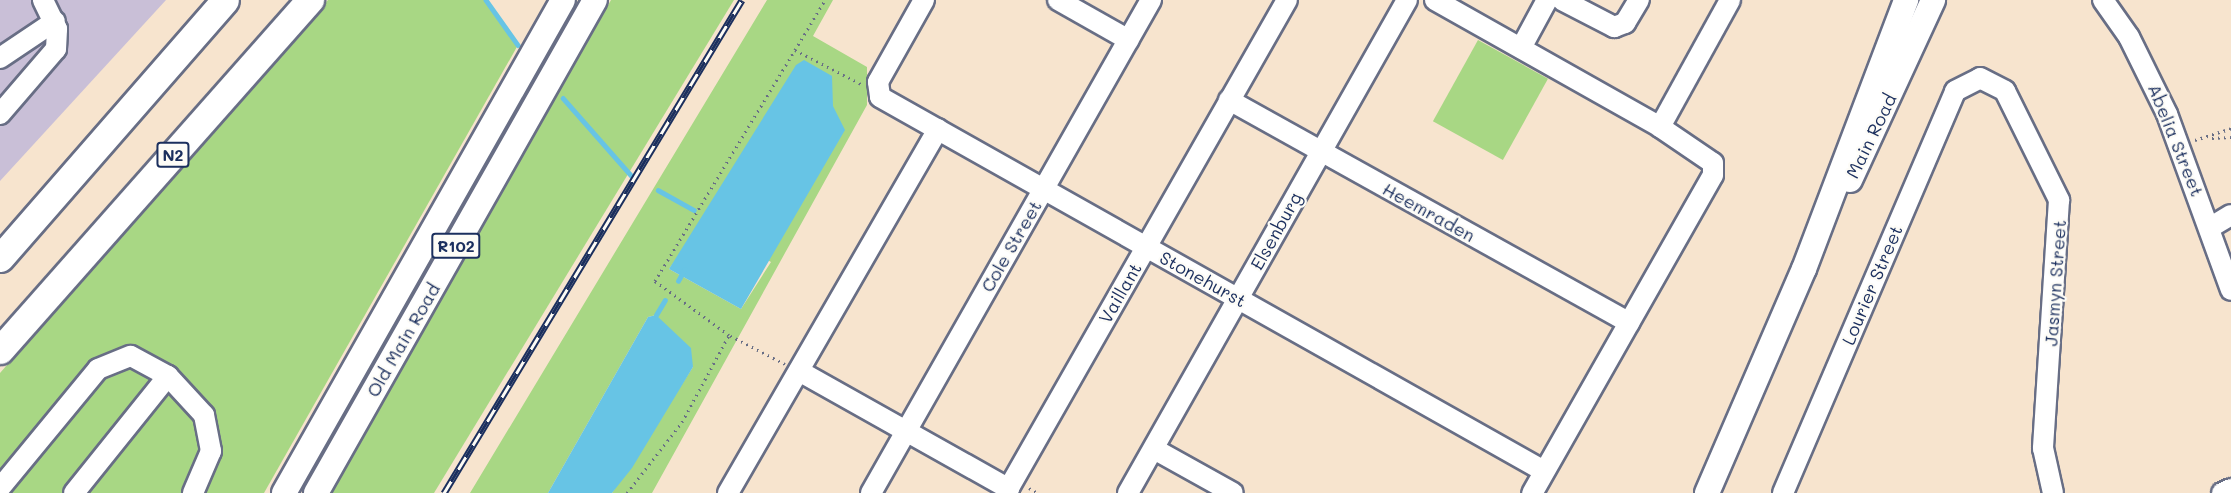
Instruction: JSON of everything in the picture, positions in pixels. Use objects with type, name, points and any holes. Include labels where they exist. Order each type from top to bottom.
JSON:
[{"type":"highway","points":[[0,258],[225,0]]},
{"type":"highway","name":"N2","points":[[0,350],[310,0]]},
{"type":"main road","name":"Old Main Road","points":[[284,493],[563,0]]},
{"type":"main road","name":"Old Main Road","points":[[316,493],[595,0]]},
{"type":"main road","name":"Main Road","points":[[1804,269],[1837,171],[1906,0]]},
{"type":"main road","name":"Main Road","points":[[1707,493],[1804,269],[1933,0]]},
{"type":"street","points":[[0,114],[52,57],[55,21],[43,0]]},
{"type":"street","points":[[879,85],[924,0]]},
{"type":"street","points":[[1058,0],[1129,40]]},
{"type":"street","name":"Cole Street","points":[[871,493],[1151,0]]},
{"type":"street","name":"Vaillant","points":[[1007,491],[1287,0]]},
{"type":"street","name":"Elsenburg","points":[[1128,493],[1407,0]]},
{"type":"street","points":[[1435,0],[1705,154],[1713,176],[1532,493]]},
{"type":"street","points":[[1521,48],[1547,0]]},
{"type":"street","points":[[1562,0],[1614,27],[1625,22],[1639,0]]},
{"type":"street","points":[[1660,127],[1730,0]]},
{"type":"street","name":"Abelia Street","points":[[2103,0],[2139,54],[2179,141],[2211,227],[2231,290]]},
{"type":"street","points":[[0,58],[55,21]]},
{"type":"street","name":"Jasmyn Street","points":[[1966,82],[1987,79],[2005,91],[2059,200],[2043,448],[2053,493]]},
{"type":"street","name":"Lourier Street","points":[[1783,493],[1955,91],[1966,82]]},
{"type":"street","name":"Stonehurst","points":[[879,85],[938,129],[1544,471]]},
{"type":"street","name":"Heemraden","points":[[1229,100],[1629,323]]},
{"type":"street","points":[[728,493],[938,129]]},
{"type":"street","points":[[2211,227],[2231,215]]},
{"type":"street","points":[[0,488],[109,361],[131,356],[168,376],[195,401],[210,429],[208,467],[193,493]]},
{"type":"street","points":[[799,371],[1007,491]]},
{"type":"street","points":[[74,493],[168,376]]},
{"type":"street","points":[[1154,449],[1233,493]]},
{"type":"street","points":[[2222,493],[2231,489]]},
{"type":"path","points":[[799,371],[729,334],[655,281],[825,0]]},
{"type":"path","points":[[795,50],[879,85]]},
{"type":"path","points":[[2210,138],[2231,128]]},
{"type":"path","points":[[2179,141],[2231,137]]},
{"type":"path","points":[[627,493],[682,422],[729,334]]},
{"type":"shaded area","points":[[0,0],[166,0],[0,181]]},
{"type":"green space","points":[[328,0],[486,0],[518,45],[264,493],[0,493],[0,373]]},
{"type":"green space","points":[[611,0],[734,0],[434,493],[332,493]]},
{"type":"green space","points":[[767,0],[833,0],[813,36],[867,67],[867,105],[652,493],[612,493],[693,367],[656,315],[648,317],[548,493],[470,493]],"holes":[[[703,222],[771,262],[741,309],[669,269]]]},
{"type":"green space","points":[[1478,40],[1548,79],[1503,160],[1433,121]]},
{"type":"water","points":[[804,60],[832,76],[833,106],[845,130],[741,309],[669,269],[796,65]]},
{"type":"water","points":[[656,315],[691,348],[693,367],[632,468],[612,493],[548,493],[648,317]]},
{"type":"waterway","points":[[486,0],[518,45]]},
{"type":"waterway","points":[[563,98],[631,175]]},
{"type":"waterway","points":[[658,190],[694,210]]},
{"type":"waterway","points":[[678,281],[684,270]]},
{"type":"waterway","points":[[656,315],[665,300]]},
{"type":"railway","points":[[444,493],[742,0]]}]
